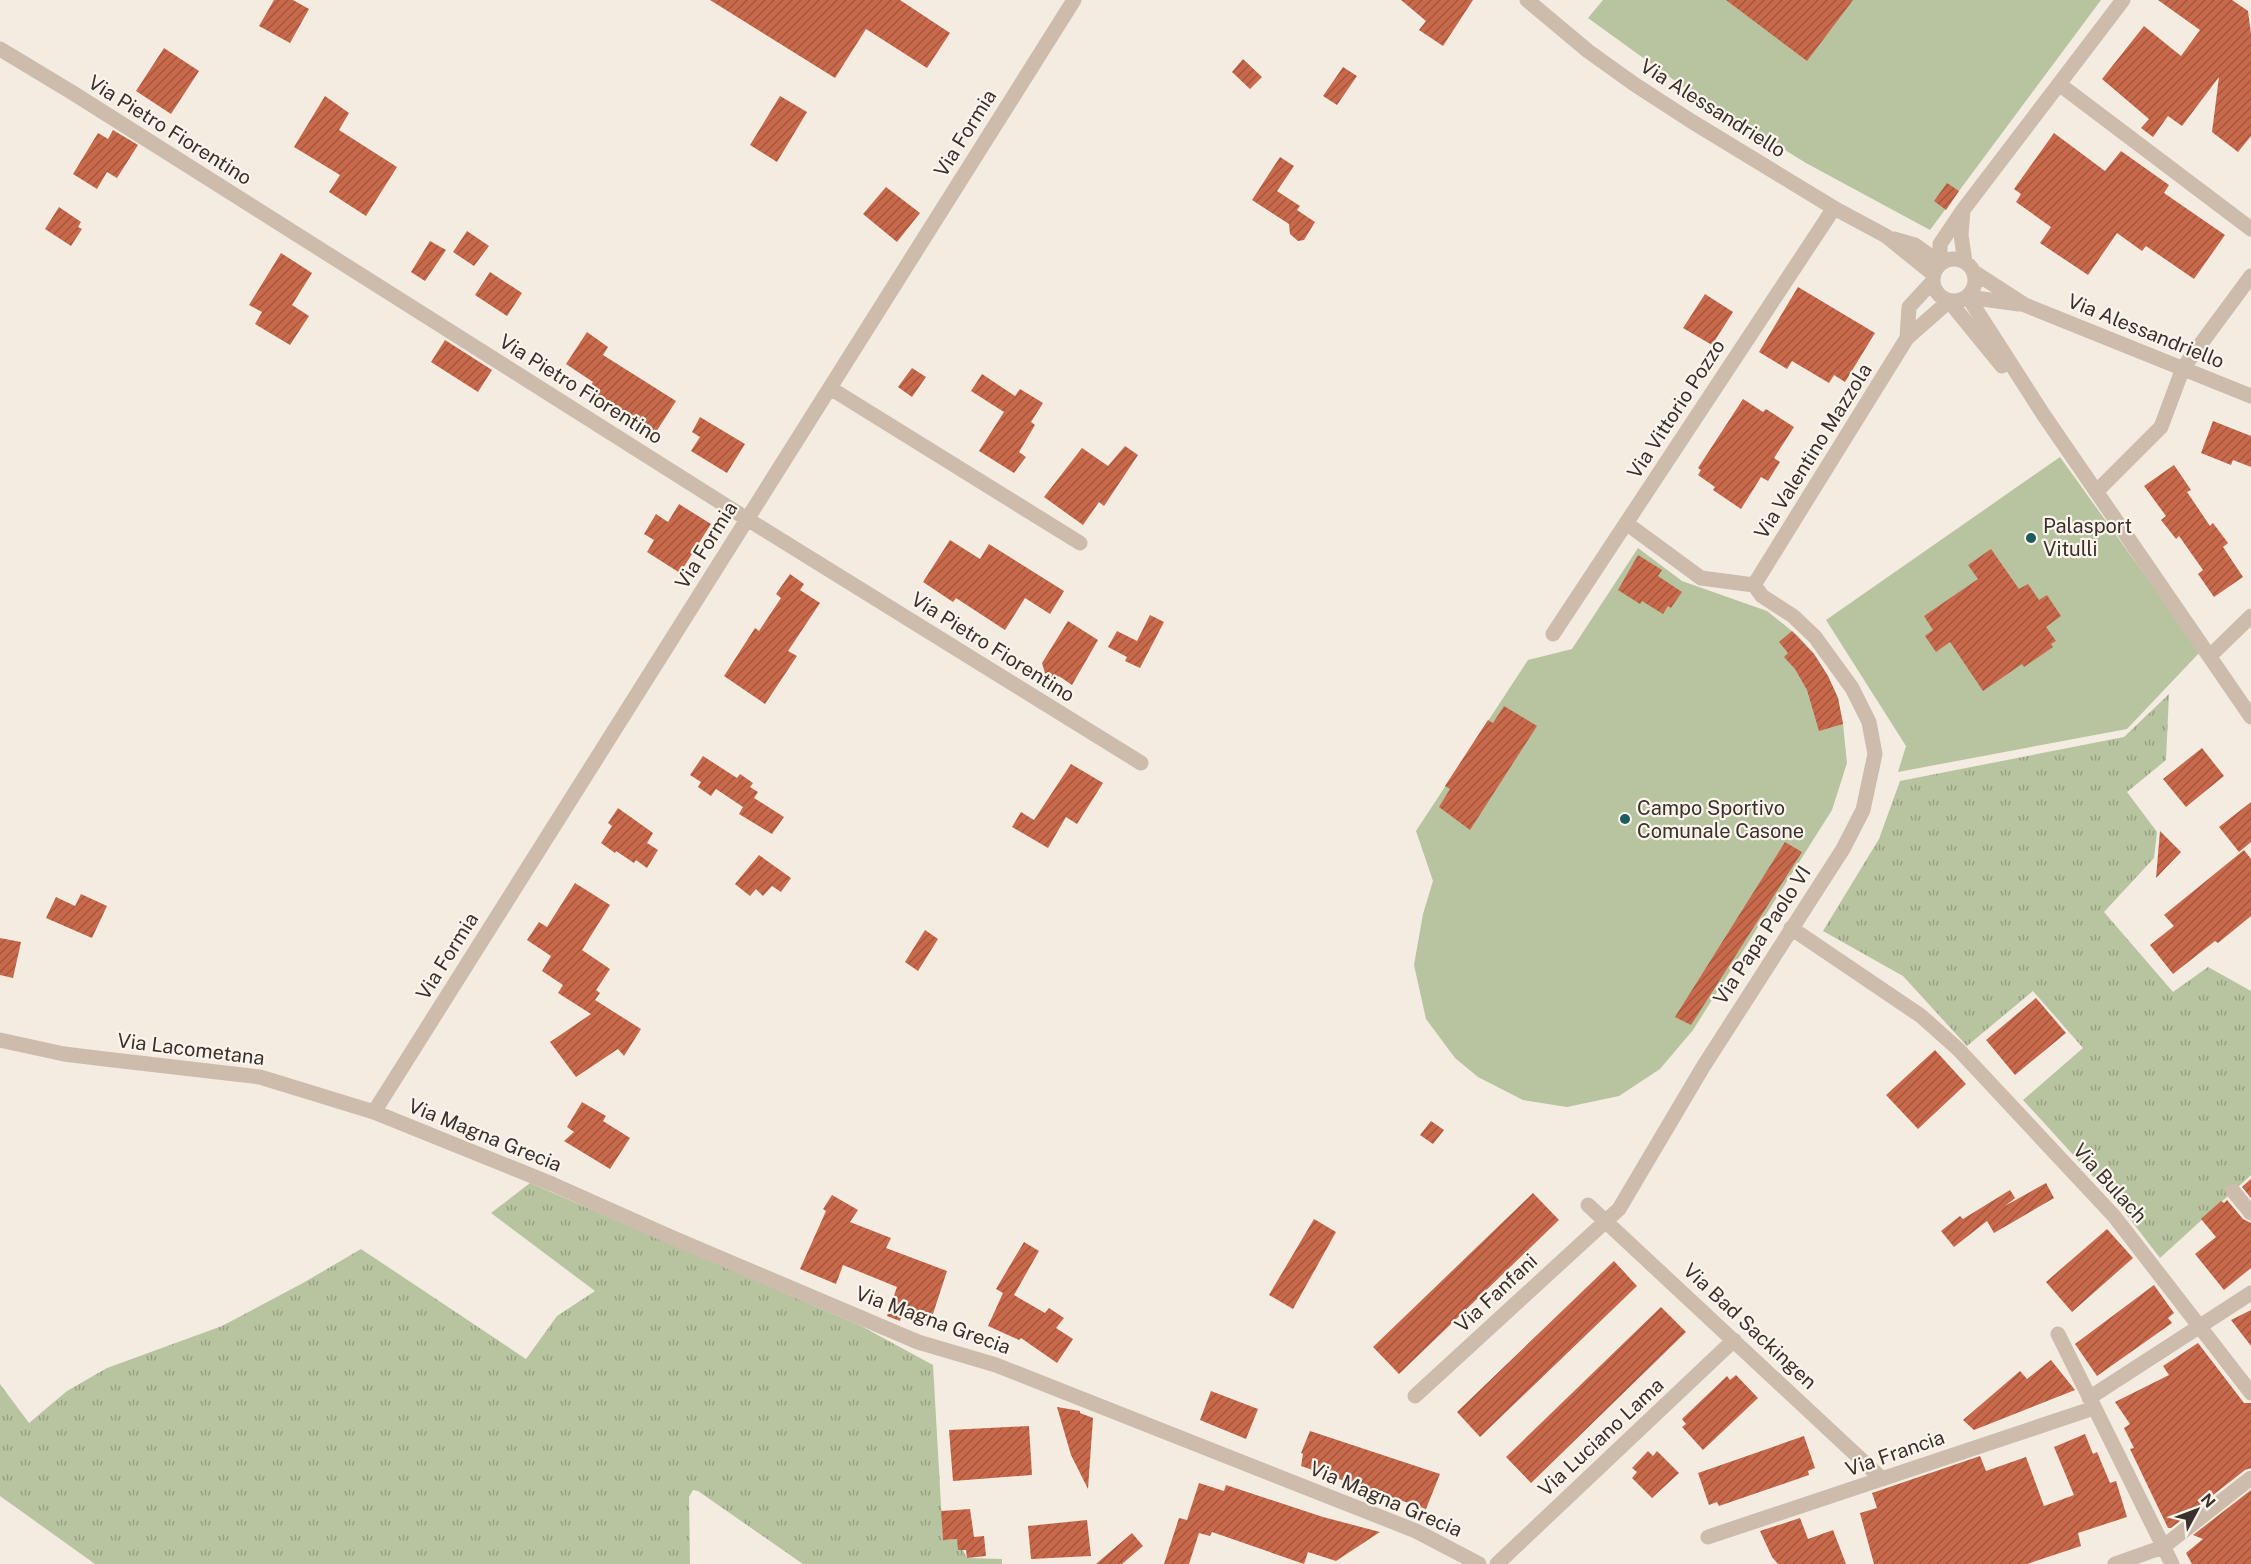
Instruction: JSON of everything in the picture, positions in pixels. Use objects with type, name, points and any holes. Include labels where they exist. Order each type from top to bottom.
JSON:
[{"type":"street","name":"Via Formia","points":[[374,1112],[1074,0]]},
{"type":"street","name":"Via Alessandriello","points":[[1527,0],[1588,51],[1691,121],[1834,208],[1886,236],[1915,245],[1936,273],[1937,294],[1956,302],[1968,297],[2025,305]]},
{"type":"street","points":[[1936,273],[1940,244],[1963,210],[2123,0]]},
{"type":"street","name":"Via Pietro Fiorentino","points":[[0,49],[93,105],[747,519],[1141,763]]},
{"type":"street","points":[[2059,84],[2251,230]]},
{"type":"street","name":"Via Vittorio Pozzo","points":[[1553,634],[1834,208]]},
{"type":"street","points":[[1963,210],[1961,235],[1975,286],[1968,297],[2043,414],[2251,717]]},
{"type":"street","points":[[1936,273],[1953,259],[1970,267]]},
{"type":"street","name":"Via Alessandriello","points":[[1970,267],[2025,305],[2251,396]]},
{"type":"street","name":"Via Valentino Mazzola","points":[[1907,338],[1909,307],[1936,273]]},
{"type":"street","points":[[2097,491],[2161,427],[2183,368],[2251,276]]},
{"type":"street","points":[[1949,301],[2043,414]]},
{"type":"street","name":"Via Valentino Mazzola","points":[[1754,585],[1907,338],[1949,301]]},
{"type":"street","points":[[830,388],[1080,543]]},
{"type":"street","points":[[1626,523],[1701,578],[1754,585]]},
{"type":"street","name":"Via Papa Paolo VI","points":[[1605,1221],[1619,1209],[1703,1067],[1843,849],[1863,810],[1875,754],[1869,722],[1852,688],[1815,638],[1800,623],[1762,596],[1754,585]]},
{"type":"street","points":[[2210,656],[2251,616]]},
{"type":"street","name":"Via Bulach","points":[[1791,928],[1921,1016],[1958,1049],[2114,1216],[2251,1392]]},
{"type":"street","name":"Via Lacometana","points":[[0,1040],[95,1058],[260,1077],[374,1112]]},
{"type":"street","name":"Via Magna Grecia","points":[[374,1112],[552,1184],[671,1238],[918,1342],[996,1365],[1416,1531],[1479,1564]]},
{"type":"street","points":[[2233,1191],[2251,1213]]},
{"type":"street","name":"Via Bad Sackingen","points":[[1588,1204],[1882,1479]]},
{"type":"street","name":"Via Fanfani","points":[[1415,1396],[1605,1221]]},
{"type":"street","name":"Via Francia","points":[[1708,1537],[1882,1479],[2092,1403],[2251,1293]]},
{"type":"street","points":[[2058,1334],[2172,1564]]},
{"type":"street","name":"Via Luciano Lama","points":[[1497,1564],[1734,1340]]},
{"type":"street","points":[[2115,1564],[2163,1547],[2251,1478]]},
{"type":"green space","points":[[1603,0],[2101,0],[1930,230],[1806,163],[1689,91],[1588,18]]},
{"type":"green space","name":"Palasport Vitulli","points":[[2060,457],[2200,652],[2127,729],[1898,772],[1906,746],[1826,620]]},
{"type":"green space","name":"Campo Sportivo Comunale Casone","points":[[1638,548],[1682,581],[1767,611],[1798,636],[1814,654],[1838,698],[1847,763],[1832,810],[1693,1030],[1660,1069],[1619,1096],[1567,1107],[1523,1100],[1478,1077],[1455,1058],[1426,1019],[1414,965],[1423,914],[1433,881],[1416,831],[1528,660],[1572,649]]},
{"type":"green space","points":[[2169,694],[2166,760],[2127,792],[2157,832],[2154,858],[2104,912],[2173,992],[2208,967],[2251,991],[2251,1175],[2160,1258],[2119,1205],[2023,1100],[2083,1048],[2033,991],[1967,1046],[1903,976],[1823,931],[1879,839],[1900,781],[2124,737]]},
{"type":"green space","points":[[530,1183],[861,1326],[933,1365],[943,1540],[957,1539],[967,1558],[1002,1559],[1002,1564],[803,1564],[698,1491],[693,1490],[689,1497],[690,1564],[95,1564],[0,1496],[0,1384],[29,1423],[67,1391],[107,1368],[222,1326],[361,1249],[526,1359],[557,1316],[595,1291],[491,1213]]},
{"type":"building","points":[[274,0],[293,0],[309,9],[290,43],[259,26]]},
{"type":"building","points":[[710,0],[900,0],[950,33],[927,68],[866,29],[835,78]]},
{"type":"building","points":[[1401,0],[1473,0],[1443,46],[1419,30],[1426,21]]},
{"type":"building","points":[[1726,0],[1853,0],[1807,61]]},
{"type":"building","points":[[2158,0],[2232,0],[2248,11],[2251,34],[2251,136],[2238,152],[2212,132],[2219,77],[2182,126],[2168,116],[2153,137],[2141,128],[2149,119],[2102,79],[2144,26],[2181,56],[2200,30]]},
{"type":"building","points":[[164,48],[199,71],[171,114],[136,91]]},
{"type":"building","points":[[1243,59],[1262,77],[1250,89],[1232,72]]},
{"type":"building","points":[[1343,67],[1357,76],[1337,105],[1323,96]]},
{"type":"building","points":[[325,96],[349,113],[339,130],[397,167],[366,216],[329,192],[340,175],[294,147]]},
{"type":"building","points":[[780,96],[807,112],[777,162],[750,145]]},
{"type":"building","points":[[113,130],[138,145],[117,178],[107,172],[97,189],[73,174],[98,133],[108,139]]},
{"type":"building","points":[[2054,133],[2105,171],[2121,151],[2169,185],[2164,193],[2225,235],[2194,279],[2146,246],[2142,251],[2117,233],[2088,275],[2040,243],[2051,227],[2016,202],[2021,194],[2014,189]]},
{"type":"building","points":[[1280,157],[1294,166],[1277,191],[1300,206],[1297,210],[1315,222],[1304,240],[1298,241],[1290,234],[1289,224],[1252,200]]},
{"type":"building","points":[[1947,183],[1959,191],[1946,210],[1934,201]]},
{"type":"building","points":[[886,187],[920,213],[897,242],[863,214]]},
{"type":"building","points":[[59,207],[81,222],[78,227],[82,229],[71,246],[45,229]]},
{"type":"building","points":[[467,231],[489,246],[474,266],[453,252]]},
{"type":"building","points":[[430,241],[446,250],[425,281],[411,272]]},
{"type":"building","points":[[281,253],[312,273],[292,305],[309,316],[290,345],[255,324],[262,312],[249,305]]},
{"type":"building","points":[[490,272],[522,293],[507,316],[475,295]]},
{"type":"building","points":[[1798,287],[1875,333],[1845,382],[1834,375],[1829,383],[1792,361],[1787,369],[1759,352]]},
{"type":"building","points":[[1705,294],[1733,312],[1712,345],[1683,328]]},
{"type":"building","points":[[587,332],[608,347],[603,355],[676,401],[656,432],[588,390],[593,382],[566,364]]},
{"type":"building","points":[[445,340],[492,370],[478,392],[431,362]]},
{"type":"building","points":[[912,368],[926,377],[912,397],[898,387]]},
{"type":"building","points":[[982,374],[1015,396],[1020,389],[1043,403],[1031,422],[1035,425],[1019,452],[1026,457],[1014,473],[979,451],[1004,412],[971,391]]},
{"type":"building","points":[[1743,399],[1763,412],[1766,409],[1794,427],[1774,458],[1780,462],[1768,481],[1761,477],[1741,509],[1713,490],[1715,487],[1698,475],[1701,470],[1698,468]]},
{"type":"building","points":[[700,417],[745,444],[727,473],[691,451],[700,437],[692,432]]},
{"type":"building","points":[[2213,421],[2251,436],[2251,467],[2233,460],[2231,465],[2201,453]]},
{"type":"building","points":[[1125,446],[1138,455],[1104,506],[1099,502],[1083,525],[1044,497],[1082,448],[1108,466]]},
{"type":"building","points":[[2174,465],[2191,490],[2187,492],[2210,526],[2213,523],[2228,543],[2223,547],[2243,577],[2214,597],[2198,574],[2203,570],[2179,536],[2176,539],[2161,520],[2166,516],[2144,486]]},
{"type":"building","points":[[679,504],[711,524],[680,573],[647,552],[654,540],[644,534],[656,514],[668,522]]},
{"type":"building","points":[[950,540],[980,559],[989,544],[1064,591],[1050,614],[1025,598],[1005,630],[956,598],[953,602],[923,582]]},
{"type":"building","name":"Palasport Vitulli","points":[[1991,549],[2019,589],[2028,584],[2039,600],[2047,595],[2061,616],[2046,627],[2056,641],[2051,644],[2053,647],[2024,667],[2022,664],[1983,691],[1950,642],[1936,652],[1925,636],[1933,630],[1924,616],[1978,579],[1968,565]]},
{"type":"building","points":[[1638,555],[1662,570],[1658,576],[1682,592],[1671,608],[1668,606],[1663,614],[1642,601],[1640,604],[1618,590]]},
{"type":"building","points":[[790,574],[804,584],[800,590],[820,603],[788,651],[797,656],[765,704],[724,676],[755,628],[759,631],[781,598],[776,594]]},
{"type":"building","points":[[1150,615],[1164,622],[1140,668],[1125,661],[1127,657],[1108,647],[1117,631],[1137,641]]},
{"type":"building","points":[[1068,621],[1098,640],[1072,685],[1059,676],[1050,690],[1042,663]]},
{"type":"building","points":[[1792,631],[1814,654],[1828,676],[1838,698],[1843,724],[1819,731],[1807,690],[1795,669],[1784,657],[1788,653],[1779,642]]},
{"type":"building","points":[[1504,706],[1537,726],[1470,830],[1439,807],[1450,789],[1445,786],[1488,720],[1493,723]]},
{"type":"building","points":[[2202,748],[2224,776],[2186,807],[2163,779]]},
{"type":"building","points":[[703,756],[737,778],[740,774],[753,783],[750,787],[758,792],[754,798],[784,817],[772,834],[739,814],[743,807],[716,789],[711,796],[698,787],[701,782],[690,775]]},
{"type":"building","points":[[1071,764],[1103,783],[1077,824],[1066,817],[1048,848],[1012,827],[1021,812],[1034,820]]},
{"type":"building","points":[[2251,802],[2251,842],[2239,852],[2219,827]]},
{"type":"building","points":[[618,808],[653,833],[647,843],[658,850],[647,868],[636,860],[634,863],[616,851],[615,853],[601,843],[612,826],[608,823]]},
{"type":"building","points":[[2160,831],[2181,852],[2156,878]]},
{"type":"building","points":[[1785,842],[1802,852],[1691,1025],[1675,1017]]},
{"type":"building","points":[[2244,850],[2251,859],[2251,916],[2218,943],[2215,941],[2173,974],[2150,945],[2174,926],[2164,915]]},
{"type":"building","points":[[759,855],[791,878],[781,892],[772,886],[763,896],[756,889],[750,896],[735,884]]},
{"type":"building","points":[[575,883],[610,905],[582,950],[610,969],[596,990],[600,993],[595,1000],[641,1029],[624,1056],[618,1049],[576,1077],[550,1042],[591,1014],[558,993],[563,985],[542,971],[551,956],[527,940],[539,922],[547,927]]},
{"type":"building","points":[[81,894],[107,906],[92,938],[46,918],[56,897],[75,906]]},
{"type":"building","points":[[925,930],[938,939],[918,971],[905,962]]},
{"type":"building","points":[[0,938],[21,942],[13,978],[0,975]]},
{"type":"building","points":[[2036,998],[2066,1033],[2015,1075],[1986,1040]]},
{"type":"building","points":[[1935,1050],[1966,1084],[1918,1129],[1886,1095]]},
{"type":"building","points":[[582,1102],[606,1116],[603,1121],[630,1138],[610,1169],[564,1141],[574,1132],[567,1127]]},
{"type":"building","points":[[1431,1121],[1444,1130],[1433,1144],[1420,1135]]},
{"type":"building","points":[[2251,1179],[2251,1198],[2242,1187]]},
{"type":"building","points":[[2046,1183],[2054,1198],[1994,1233],[1987,1221],[1954,1247],[1941,1231],[1960,1216],[1963,1219],[2010,1190],[2015,1198],[2005,1206]]},
{"type":"building","points":[[1533,1193],[1559,1220],[1399,1374],[1373,1347]]},
{"type":"building","points":[[832,1195],[858,1210],[850,1222],[891,1238],[886,1248],[947,1271],[930,1323],[902,1315],[900,1321],[887,1316],[897,1287],[843,1265],[836,1284],[800,1269],[826,1211],[823,1209]]},
{"type":"building","points":[[2227,1200],[2243,1219],[2251,1223],[2251,1268],[2224,1290],[2195,1254],[2216,1237],[2201,1219],[2221,1201],[2224,1203]]},
{"type":"building","points":[[1314,1219],[1336,1232],[1293,1309],[1269,1295]]},
{"type":"building","points":[[2107,1229],[2133,1258],[2072,1312],[2046,1282]]},
{"type":"building","points":[[1024,1242],[1039,1251],[1014,1295],[1045,1313],[1049,1308],[1064,1318],[1056,1328],[1073,1339],[1057,1363],[1021,1338],[1019,1340],[988,1326],[1003,1293],[996,1289]]},
{"type":"building","points":[[1614,1261],[1637,1286],[1480,1437],[1457,1412]]},
{"type":"building","points":[[2154,1285],[2174,1313],[2168,1318],[2172,1323],[2097,1376],[2075,1344]]},
{"type":"building","points":[[1661,1307],[1686,1332],[1531,1483],[1506,1457]]},
{"type":"building","points":[[2251,1310],[2251,1346],[2231,1320]]},
{"type":"building","points":[[2198,1343],[2244,1403],[2251,1403],[2251,1468],[2245,1470],[2171,1528],[2168,1528],[2130,1449],[2134,1448],[2124,1428],[2130,1424],[2115,1402],[2169,1375],[2163,1366]]},
{"type":"building","points":[[2051,1360],[2075,1390],[1974,1430],[1963,1420],[2020,1371],[2027,1379]]},
{"type":"building","points":[[1736,1375],[1758,1398],[1703,1450],[1682,1427],[1686,1424],[1682,1419],[1727,1376],[1730,1380]]},
{"type":"building","points":[[1211,1391],[1258,1409],[1246,1439],[1200,1420]]},
{"type":"building","points":[[1057,1407],[1080,1411],[1093,1418],[1088,1489],[1071,1455]]},
{"type":"building","points":[[1029,1426],[1032,1475],[953,1481],[949,1430]]},
{"type":"building","points":[[1310,1431],[1440,1474],[1426,1509],[1301,1466],[1303,1454],[1301,1453]]},
{"type":"building","points":[[2085,1434],[2093,1454],[2097,1452],[2110,1483],[2116,1481],[2127,1517],[2078,1533],[2081,1546],[2027,1564],[1874,1564],[1860,1513],[1877,1508],[1872,1493],[1980,1456],[1986,1471],[2026,1457],[2044,1506],[2074,1495],[2054,1447]]},
{"type":"building","points":[[1804,1436],[1815,1468],[1808,1471],[1809,1475],[1719,1506],[1717,1502],[1709,1505],[1698,1473]]},
{"type":"building","points":[[1648,1451],[1653,1456],[1657,1451],[1679,1473],[1652,1498],[1632,1478],[1637,1472],[1632,1468]]},
{"type":"building","points":[[1199,1483],[1224,1491],[1226,1485],[1323,1517],[1380,1532],[1336,1561],[1308,1552],[1304,1564],[1212,1532],[1210,1536],[1199,1533],[1189,1564],[1164,1564],[1179,1518],[1187,1520]]},
{"type":"building","points":[[2251,1490],[2251,1564],[2192,1564],[2186,1553],[2203,1539],[2193,1535]]},
{"type":"building","points":[[970,1509],[974,1537],[984,1536],[986,1556],[967,1558],[966,1550],[958,1550],[957,1539],[943,1540],[941,1511]]},
{"type":"building","points":[[1800,1518],[1808,1539],[1833,1530],[1846,1564],[1778,1564],[1772,1557],[1760,1531]]},
{"type":"building","points":[[1087,1520],[1091,1556],[1031,1559],[1028,1526]]},
{"type":"building","points":[[1132,1533],[1143,1546],[1122,1564],[1096,1564]]},
{"type":"place","name":"Palasport Vitulli","points":[[2031,538]]},
{"type":"place","name":"Campo Sportivo Comunale Casone","points":[[1625,819]]}]
